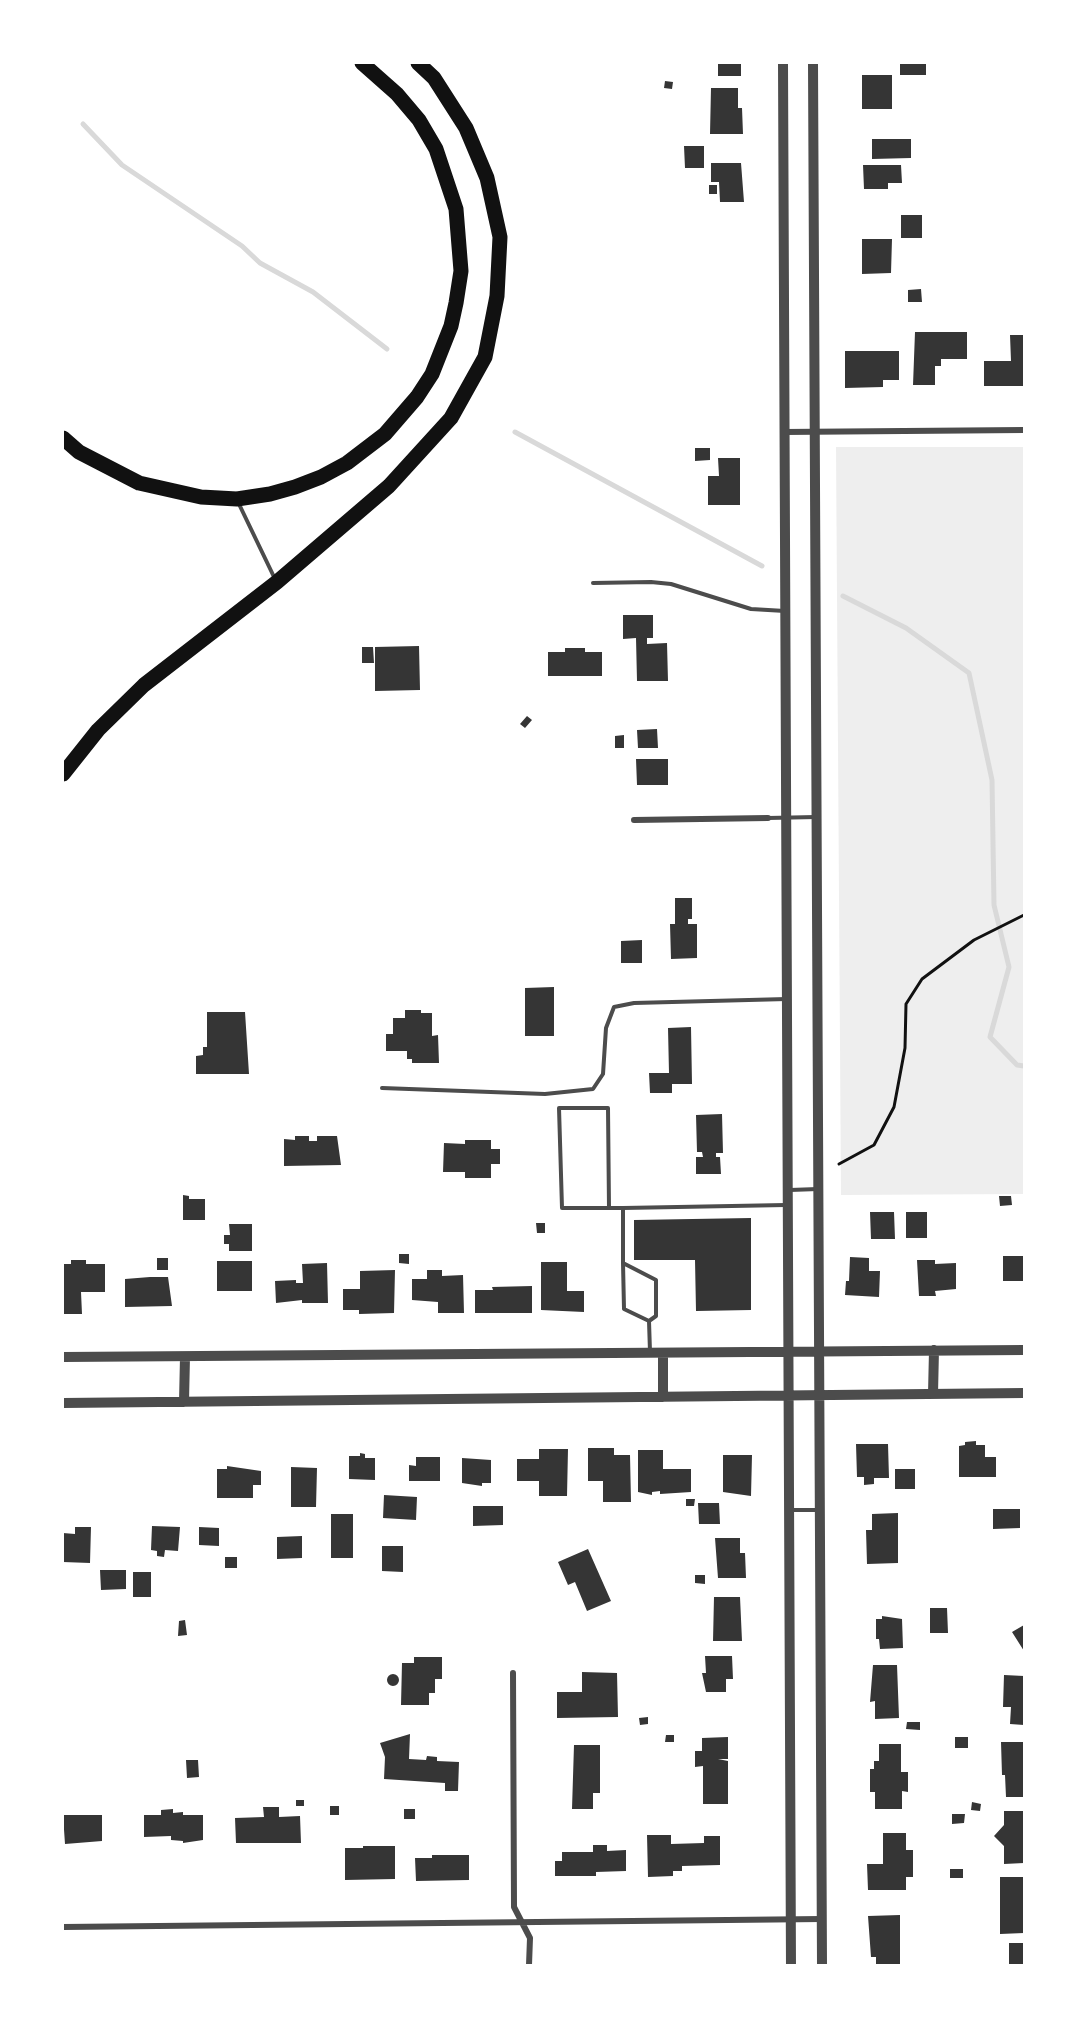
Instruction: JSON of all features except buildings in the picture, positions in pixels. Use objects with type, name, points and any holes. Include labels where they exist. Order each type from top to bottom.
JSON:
[{"type":"highway","points":[[63,438],[79,452],[139,483],[201,497],[237,499],[270,494],[321,477],[366,450],[385,434],[417,397],[432,374],[451,326],[461,271],[456,209],[436,149],[419,120],[397,94],[362,63]]},
{"type":"highway","points":[[63,774],[98,730],[144,686],[277,582],[389,486],[451,418],[485,357],[498,296],[500,237],[487,178],[466,128],[434,78],[418,63]]},
{"type":"street","points":[[783,63],[791,1965]]},
{"type":"street","points":[[813,63],[822,1965]]},
{"type":"street","points":[[784,432],[1024,430]]},
{"type":"street","points":[[634,820],[768,818]]},
{"type":"street","points":[[933,1394],[934,1350]]},
{"type":"street","points":[[63,1357],[1024,1350]]},
{"type":"street","points":[[663,1353],[663,1397]]},
{"type":"street","points":[[184,1402],[185,1357]]},
{"type":"street","points":[[63,1403],[1024,1393]]},
{"type":"street","points":[[513,1673],[514,1907],[530,1938],[529,1965]]},
{"type":"street","points":[[63,1927],[822,1919]]},
{"type":"lane","points":[[237,499],[277,582]]},
{"type":"lane","points":[[593,584],[651,582],[671,584],[752,609],[786,611]]},
{"type":"lane","points":[[768,818],[817,817]]},
{"type":"lane","points":[[382,1088],[545,1094],[593,1089],[603,1074],[606,1028],[614,1007],[634,1003],[788,999]]},
{"type":"lane","points":[[609,1208],[608,1108],[559,1108],[562,1208],[609,1208],[622,1208],[789,1205]]},
{"type":"lane","points":[[789,1190],[819,1189]]},
{"type":"lane","points":[[622,1208],[624,1309],[649,1321]]},
{"type":"lane","points":[[623,1263],[656,1280],[656,1316],[649,1321]]},
{"type":"lane","points":[[649,1321],[650,1353]]},
{"type":"lane","points":[[790,1510],[820,1510]]},
{"type":"path","points":[[839,1164],[874,1145],[894,1107],[904,1048],[906,1004],[922,979],[983,935],[1024,915]]},
{"type":"shaded area","points":[[836,447],[1024,447],[1024,1194],[841,1195]]},
{"type":"waterway","points":[[83,124],[122,165],[242,246],[260,263],[313,292],[387,349]]},
{"type":"waterway","points":[[515,432],[762,566]]},
{"type":"waterway","points":[[843,596],[906,628],[969,673],[992,780],[994,905],[1009,967],[990,1037],[1017,1065],[1024,1066]]}]
